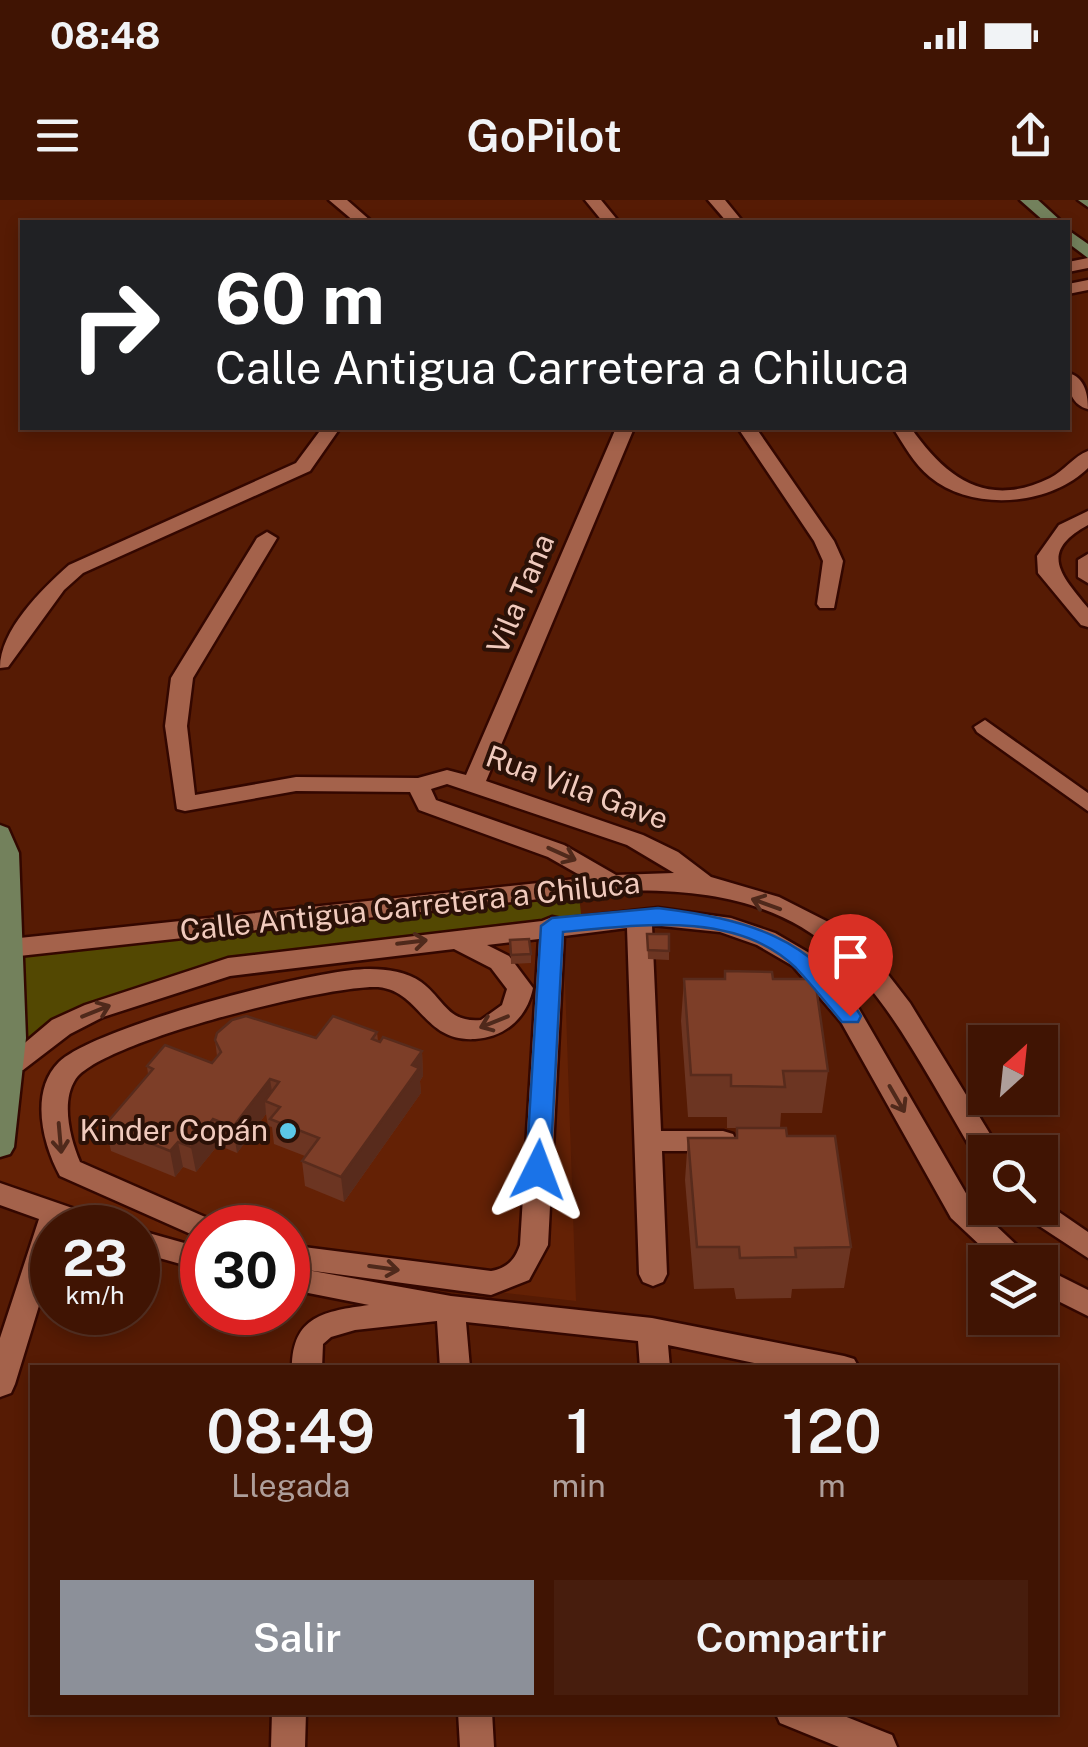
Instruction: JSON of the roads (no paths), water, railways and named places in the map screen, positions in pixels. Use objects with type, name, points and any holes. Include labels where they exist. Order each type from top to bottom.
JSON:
[{"type":"main road","points":[[1028,200],[1052,220]]},
{"type":"main road","points":[[0,833],[7,853],[14,1062],[0,1147]]},
{"type":"street","points":[[337,200],[362,220]]},
{"type":"street","points":[[593,200],[609,220]]},
{"type":"street","points":[[716,200],[733,220]]},
{"type":"street","points":[[1070,381],[1088,404]]},
{"type":"street","points":[[0,662],[57,586],[76,568],[303,467],[330,430]]},
{"type":"street","name":"Vila Tana","points":[[474,783],[623,430]]},
{"type":"street","points":[[748,430],[824,541],[833,562],[828,604]]},
{"type":"street","points":[[904,430],[937,474],[964,490],[999,496],[1032,492],[1082,466],[1088,457]]},
{"type":"street","points":[[1088,517],[1054,540],[1046,556],[1048,574],[1088,621]]},
{"type":"street","name":"Rua Vila Gave","points":[[267,538],[182,678],[176,726],[185,804],[326,781],[418,785],[447,777],[474,783],[653,848],[705,884]]},
{"type":"street","points":[[1088,560],[1088,577]]},
{"type":"street","points":[[984,727],[1088,804]]},
{"type":"street","points":[[418,785],[427,805],[556,851],[612,883]]},
{"type":"street","name":"Calle Antigua Carretera a Chiluca","points":[[10,948],[612,883],[705,884],[804,918],[839,938],[866,962],[902,1010],[977,1135]]},
{"type":"street","points":[[582,886],[587,922]]},
{"type":"street","points":[[639,917],[652,1274]]},
{"type":"street","name":"Calle Antigua Carretera a Chiluca","points":[[14,1062],[61,1027],[94,1011],[228,967],[587,922],[690,918],[766,939],[802,960],[850,1016],[961,1210],[998,1245]]},
{"type":"street","points":[[310,1259],[490,1284],[515,1278],[528,1264],[534,1244],[552,926]]},
{"type":"street","points":[[180,1218],[70,1169],[60,1153],[57,1090],[64,1073],[76,1061],[101,1049],[176,1023],[263,997],[348,980],[405,984],[445,1024],[465,1030],[492,1026],[512,1014],[519,1002],[520,988],[500,962],[452,938]]},
{"type":"street","points":[[648,1141],[744,1140]]},
{"type":"street","points":[[0,1194],[30,1205]]},
{"type":"street","points":[[1058,1225],[1088,1247]]},
{"type":"street","points":[[310,1282],[451,1308],[652,1330],[829,1365]]},
{"type":"street","points":[[1058,1288],[1088,1304]]},
{"type":"street","points":[[0,1384],[30,1290]]},
{"type":"street","points":[[308,1365],[307,1350],[313,1334],[331,1322],[451,1308]]},
{"type":"street","points":[[451,1308],[455,1365]]},
{"type":"street","points":[[652,1330],[654,1365]]},
{"type":"street","points":[[288,1715],[288,1747]]},
{"type":"street","points":[[476,1715],[478,1747]]},
{"type":"street","points":[[800,1715],[880,1747]]},
{"type":"place","name":"Kinder Copán","points":[[288,1131]]}]
